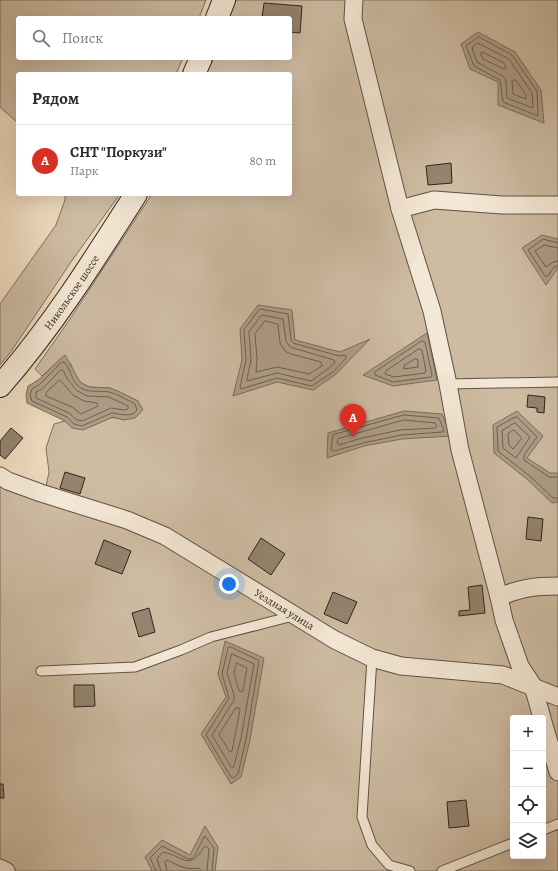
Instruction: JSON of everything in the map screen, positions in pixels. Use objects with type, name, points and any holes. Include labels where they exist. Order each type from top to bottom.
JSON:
[{"type":"main road","points":[[218,16],[224,0]]},
{"type":"main road","points":[[195,72],[200,60]]},
{"type":"main road","name":"Никольское шоссе","points":[[0,386],[18,366],[76,288],[135,196]]},
{"type":"street","points":[[354,0],[353,19],[400,210],[432,312],[448,384],[460,450],[504,620],[520,666],[532,686],[541,715]]},
{"type":"street","points":[[400,210],[434,200],[502,205],[558,205]]},
{"type":"street","name":"Уездная улица","points":[[0,476],[8,481],[41,493],[127,520],[165,536],[293,616],[335,640],[372,658],[401,666],[503,675],[558,697]]},
{"type":"street","points":[[499,597],[518,589],[536,586],[558,586]]},
{"type":"street","points":[[546,732],[558,772]]},
{"type":"street","points":[[0,868],[6,871]]},
{"type":"lane","points":[[448,384],[558,382]]},
{"type":"lane","points":[[41,671],[135,667],[211,637],[293,616]]},
{"type":"lane","points":[[372,658],[362,817],[372,845],[389,865],[410,871]]},
{"type":"lane","points":[[546,829],[558,824]]},
{"type":"lane","points":[[442,871],[510,844]]},
{"type":"shaded area","points":[[0,0],[206,0],[200,16],[16,16],[16,60],[182,60],[177,72],[16,72],[16,121],[0,107]]},
{"type":"shaded area","points":[[236,0],[558,0],[558,871],[0,871],[0,485],[43,501],[49,472],[46,448],[54,424],[65,421],[72,428],[92,426],[105,419],[111,418],[124,420],[138,401],[110,388],[89,387],[80,382],[74,374],[71,364],[57,362],[42,376],[35,369],[70,319],[151,196],[292,196],[292,72],[206,72],[211,60],[292,60],[292,16],[230,16]]},
{"type":"shaded area","points":[[65,196],[119,196],[71,262],[10,353],[0,365],[0,304],[56,225]]},
{"type":"water","points":[[478,32],[515,52],[541,90],[544,123],[498,105],[498,82],[470,69],[461,44]]},
{"type":"water","points":[[542,235],[558,239],[558,268],[546,285],[522,248]]},
{"type":"water","points":[[258,305],[292,310],[295,340],[340,352],[370,339],[335,375],[313,390],[277,382],[233,396],[242,360],[240,329]]},
{"type":"water","points":[[427,333],[437,380],[393,386],[363,375]]},
{"type":"water","points":[[65,355],[80,382],[89,387],[110,388],[120,392],[138,401],[143,410],[135,418],[124,420],[113,417],[83,430],[72,428],[65,421],[27,403],[26,395],[28,386],[43,376]]},
{"type":"water","points":[[404,411],[442,414],[451,436],[402,439],[364,446],[327,458],[328,433]]},
{"type":"water","points":[[517,411],[543,436],[527,458],[550,473],[558,473],[558,502],[552,503],[528,480],[494,453],[493,425]]},
{"type":"water","points":[[225,641],[264,658],[250,740],[241,777],[231,784],[201,734],[226,697],[218,674]]},
{"type":"water","points":[[205,826],[218,847],[215,871],[152,871],[145,857],[162,840],[190,855]]},
{"type":"building","points":[[264,3],[302,6],[300,33],[292,32],[292,16],[262,16]]},
{"type":"building","points":[[451,163],[452,183],[428,185],[426,166]]},
{"type":"building","points":[[528,395],[545,397],[544,413],[537,412],[537,408],[527,407]]},
{"type":"building","points":[[11,428],[23,438],[5,459],[0,455],[0,441]]},
{"type":"building","points":[[65,472],[85,478],[80,494],[60,488]]},
{"type":"building","points":[[528,517],[543,519],[541,541],[526,539]]},
{"type":"building","points":[[261,538],[285,554],[271,575],[248,559]]},
{"type":"building","points":[[104,540],[131,551],[122,574],[95,564]]},
{"type":"building","points":[[482,585],[485,613],[459,616],[459,611],[470,610],[468,587]]},
{"type":"building","points":[[333,592],[357,602],[347,624],[324,614]]},
{"type":"building","points":[[149,608],[155,632],[139,637],[132,613]]},
{"type":"building","points":[[74,685],[94,685],[95,706],[74,707]]},
{"type":"building","points":[[0,784],[3,784],[4,798],[0,798]]},
{"type":"building","points":[[466,800],[469,826],[449,828],[447,802]]},
{"type":"place","name":"СНТ \"Поркузи\"","points":[[353,437]]}]
